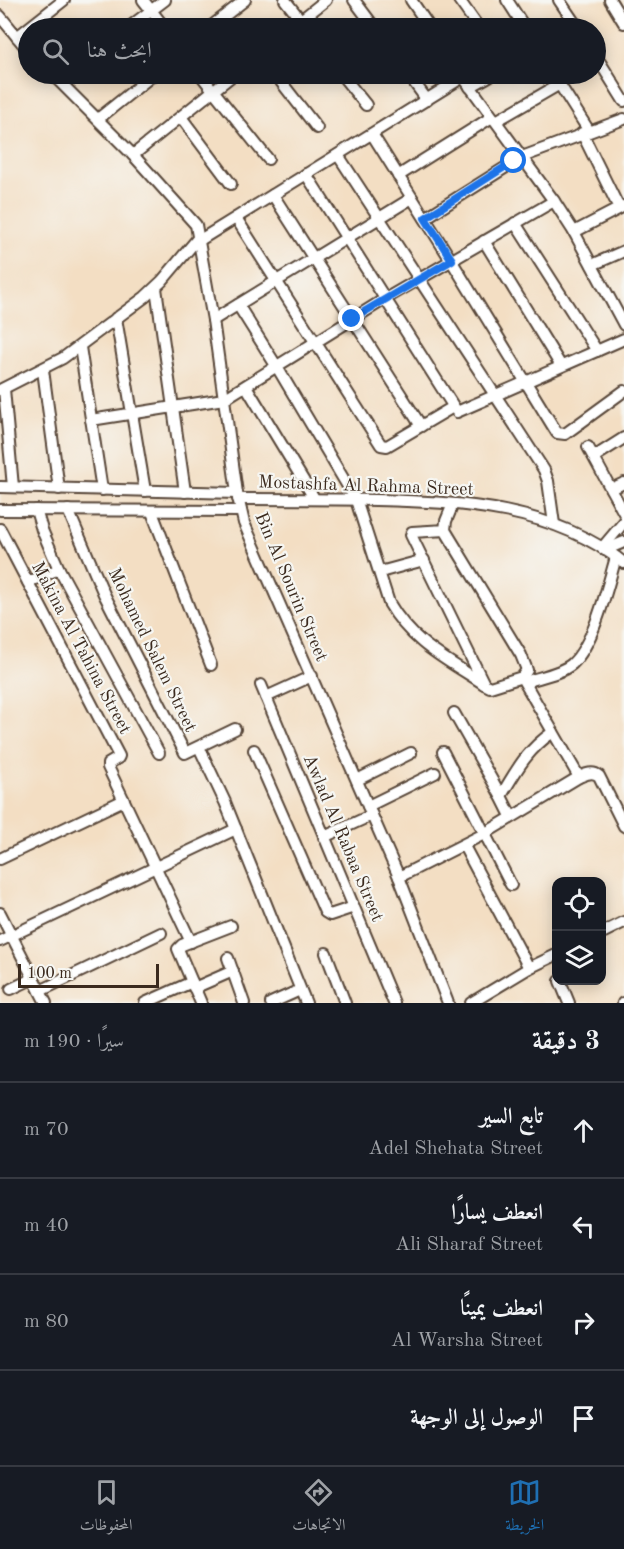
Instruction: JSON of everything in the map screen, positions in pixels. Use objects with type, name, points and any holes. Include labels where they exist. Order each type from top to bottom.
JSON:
[{"type":"street","points":[[41,18],[64,0]]},
{"type":"street","points":[[143,0],[157,18]]},
{"type":"street","points":[[141,18],[165,0]]},
{"type":"street","points":[[222,18],[245,0]]},
{"type":"street","points":[[285,0],[299,18]]},
{"type":"street","points":[[310,18],[325,0]]},
{"type":"street","points":[[354,0],[368,18]]},
{"type":"street","points":[[411,0],[423,18]]},
{"type":"street","points":[[459,0],[472,18]]},
{"type":"street","points":[[507,0],[519,18]]},
{"type":"street","points":[[559,0],[569,18]]},
{"type":"street","points":[[610,0],[624,23]]},
{"type":"street","points":[[0,16],[17,37]]},
{"type":"street","points":[[606,73],[624,101]]},
{"type":"street","name":"Bin Al Sourin Street","points":[[63,84],[193,220],[200,239],[240,511],[248,534],[399,878],[448,1003]]},
{"type":"street","points":[[98,119],[142,84]]},
{"type":"street","points":[[209,84],[268,159]]},
{"type":"street","points":[[133,155],[222,84]]},
{"type":"street","points":[[283,84],[317,128]]},
{"type":"street","points":[[349,84],[366,105]]},
{"type":"street","points":[[415,84],[427,100]]},
{"type":"street","points":[[13,488],[2,389],[43,370],[80,347],[156,288],[200,239],[456,84]]},
{"type":"street","points":[[469,84],[574,232],[624,325]]},
{"type":"street","points":[[398,176],[494,119],[560,84],[622,207],[574,232]]},
{"type":"street","points":[[181,117],[231,184]]},
{"type":"street","points":[[425,218],[522,157],[624,119]]},
{"type":"street","points":[[372,134],[557,433],[565,434],[624,391]]},
{"type":"street","points":[[338,155],[547,476],[554,524]]},
{"type":"street","points":[[306,174],[458,412],[624,339]]},
{"type":"street","points":[[273,195],[421,426]]},
{"type":"street","points":[[213,320],[412,198]]},
{"type":"street","points":[[91,420],[224,399],[418,279],[554,201]]},
{"type":"street","points":[[236,218],[382,446],[387,446],[454,409]]},
{"type":"street","points":[[515,223],[597,351]]},
{"type":"street","points":[[484,241],[561,366]]},
{"type":"street","points":[[592,265],[624,251]]},
{"type":"street","points":[[156,288],[185,492]]},
{"type":"street","points":[[612,303],[624,298]]},
{"type":"street","points":[[238,305],[356,500],[389,603],[405,627],[428,648],[490,687],[562,670],[571,665],[582,653],[620,560]]},
{"type":"street","points":[[116,318],[145,491]]},
{"type":"street","points":[[80,347],[102,490]]},
{"type":"street","points":[[43,370],[59,489]]},
{"type":"street","points":[[246,386],[314,498]]},
{"type":"street","points":[[624,438],[591,452],[624,513]]},
{"type":"street","points":[[611,489],[624,483]]},
{"type":"street","name":"Mostashfa Al Rahma Street","points":[[0,487],[185,492],[487,506],[521,513],[554,524],[604,549],[620,560]]},
{"type":"street","points":[[41,488],[39,510],[42,530],[59,569],[159,753]]},
{"type":"street","points":[[72,510],[75,489]]},
{"type":"street","points":[[453,504],[446,520],[445,530],[521,655],[527,670],[523,680]]},
{"type":"street","points":[[0,510],[240,511]]},
{"type":"street","name":"Mohamed Salem Street","points":[[72,510],[105,594],[185,753],[235,729]]},
{"type":"street","points":[[152,512],[211,665]]},
{"type":"street","points":[[604,549],[624,522]]},
{"type":"street","name":"Makina Al Tahina Street","points":[[0,529],[119,756],[108,764],[108,767],[191,942]]},
{"type":"street","points":[[445,530],[411,534],[484,684]]},
{"type":"street","points":[[604,549],[624,542]]},
{"type":"street","points":[[380,572],[424,560]]},
{"type":"street","points":[[28,582],[59,569]]},
{"type":"street","points":[[266,697],[312,676]]},
{"type":"street","points":[[523,680],[579,777]]},
{"type":"street","name":"Awlad Al Rabaa Street","points":[[261,685],[394,1003]]},
{"type":"street","points":[[454,713],[511,816]]},
{"type":"street","points":[[501,796],[525,757],[538,742],[553,732]]},
{"type":"street","points":[[199,747],[236,829],[306,1003]]},
{"type":"street","points":[[254,750],[325,912],[330,915],[354,907]]},
{"type":"street","points":[[443,752],[510,885]]},
{"type":"street","points":[[357,780],[411,753]]},
{"type":"street","points":[[324,837],[435,773]]},
{"type":"street","points":[[399,878],[464,846],[511,816],[590,773],[599,776],[624,826]]},
{"type":"street","points":[[0,859],[124,800]]},
{"type":"street","points":[[0,941],[236,829]]},
{"type":"street","points":[[464,846],[530,968]]},
{"type":"street","points":[[0,913],[46,1003]]},
{"type":"street","points":[[606,931],[624,922]]},
{"type":"street","points":[[201,1003],[178,950],[182,945],[231,926]]},
{"type":"street","points":[[40,991],[161,933]]},
{"type":"street","points":[[326,953],[345,1003]]},
{"type":"street","points":[[471,1003],[552,957]]},
{"type":"street","points":[[228,958],[244,1003]]},
{"type":"street","points":[[145,1003],[233,971]]},
{"type":"street","points":[[11,989],[33,978]]},
{"type":"street","points":[[561,985],[568,1003]]},
{"type":"street","points":[[271,1003],[300,990]]},
{"type":"route","points":[[352,319],[452,260],[425,218],[514,161]]}]
